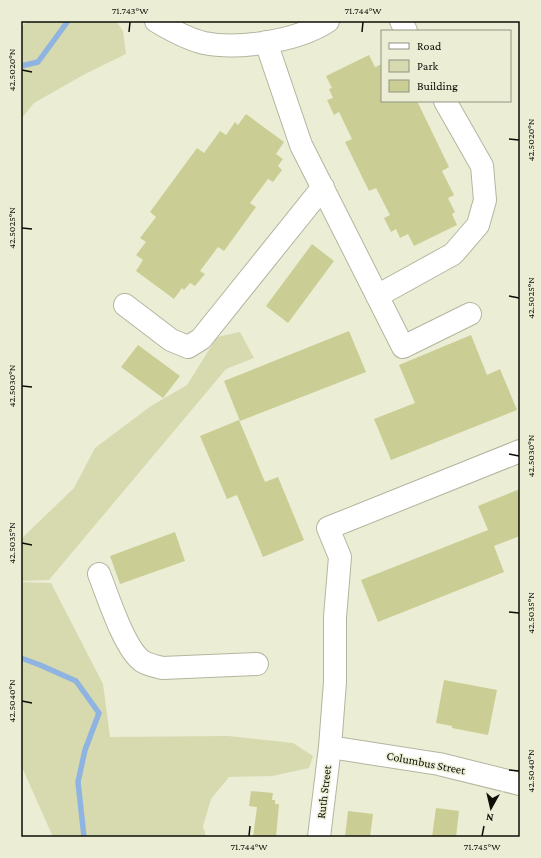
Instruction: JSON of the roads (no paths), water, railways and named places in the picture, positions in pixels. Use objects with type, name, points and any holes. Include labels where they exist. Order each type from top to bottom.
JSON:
[{"type":"street","points":[[156,21],[172,31],[203,43],[232,46],[266,42],[294,36],[328,21]]},
{"type":"street","points":[[401,21],[406,30]]},
{"type":"street","points":[[266,42],[301,145],[403,347],[470,314]]},
{"type":"street","points":[[377,296],[453,254],[478,224],[485,200],[482,166],[446,102]]},
{"type":"street","points":[[125,304],[171,340],[188,347],[201,339],[323,187]]},
{"type":"street","name":"Ruth Street","points":[[319,837],[330,747],[335,682],[335,616],[340,557],[328,528],[520,452]]},
{"type":"street","points":[[99,574],[127,643],[136,655],[147,664],[162,668],[257,664]]},
{"type":"street","name":"Columbus Street","points":[[330,747],[439,764],[520,784]]},
{"type":"waterway","points":[[21,66],[38,62],[68,21]]},
{"type":"waterway","points":[[21,658],[76,681],[99,713],[85,750],[78,782],[84,837]]}]
